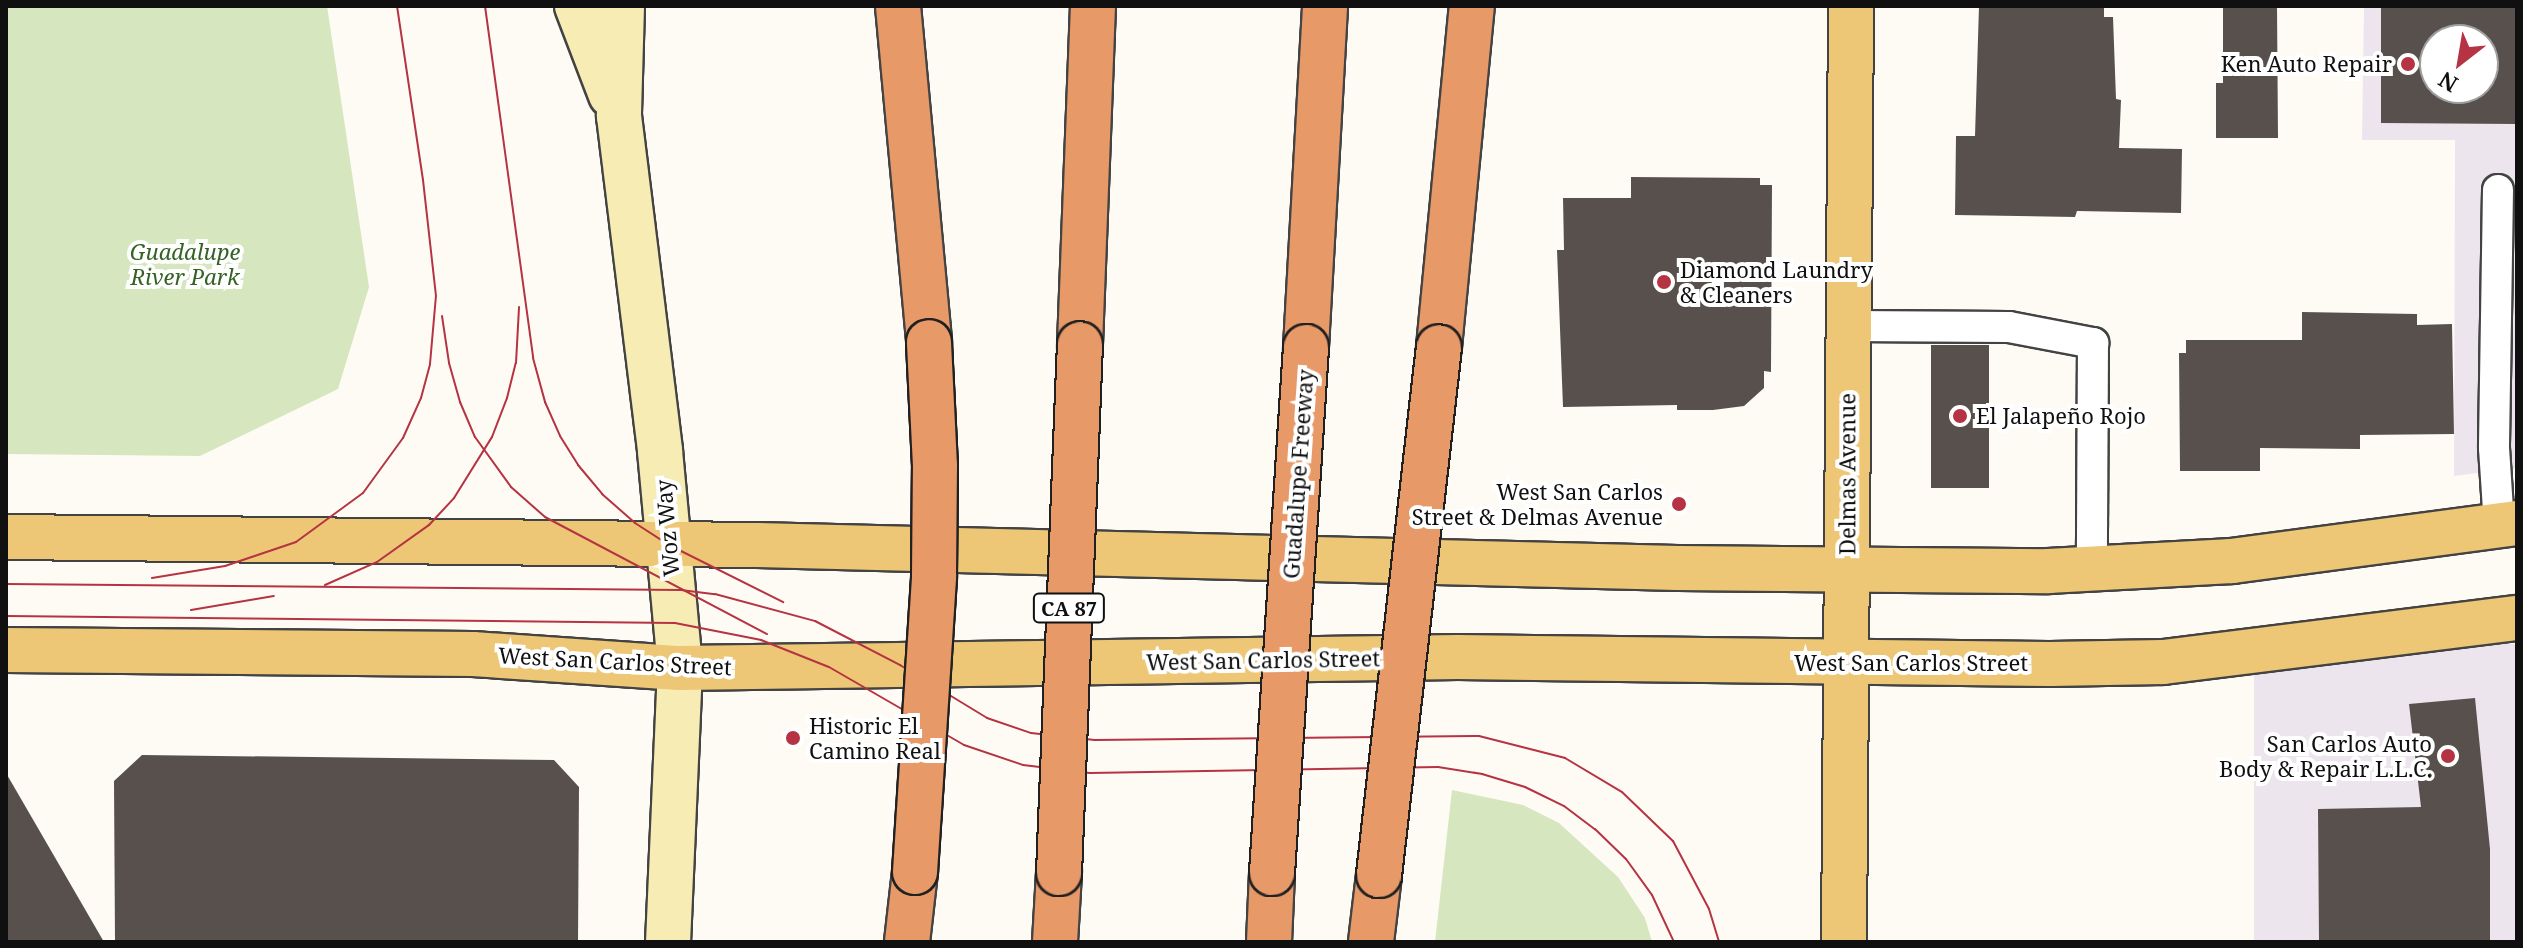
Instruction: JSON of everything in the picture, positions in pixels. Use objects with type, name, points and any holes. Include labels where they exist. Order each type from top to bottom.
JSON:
[{"type":"highway","name":"CA 87","points":[[1055,942],[1093,6]]},
{"type":"highway","name":"Guadalupe Freeway","points":[[1269,942],[1325,6]]},
{"type":"highway","points":[[1371,942],[1439,347],[1472,6]]},
{"type":"highway","points":[[899,13],[929,342],[935,466],[934,576],[915,872],[907,942]]},
{"type":"main road","name":"Woz Way","points":[[577,6],[619,116]]},
{"type":"main road","name":"Woz Way","points":[[622,6],[619,116],[660,451],[680,668],[668,942]]},
{"type":"main road","name":"Delmas Avenue","points":[[1844,942],[1851,6]]},
{"type":"main road","points":[[6,537],[668,546],[1678,568],[2092,569],[2232,561],[2508,525]]},
{"type":"main road","name":"West San Carlos Street","points":[[6,650],[473,654],[680,668],[1458,657],[2163,662],[2517,618]]},
{"type":"lane","points":[[2498,190],[2494,448],[2508,525]]},
{"type":"lane","points":[[1849,326],[2009,327],[2093,343],[2092,569]]},
{"type":"shaded area","points":[[2364,6],[2517,6],[2517,468],[2454,476],[2455,140],[2362,140]]},
{"type":"shaded area","points":[[2254,644],[2517,644],[2517,942],[2254,942]]},
{"type":"green space","name":"Guadalupe River Park","points":[[6,6],[327,6],[369,287],[338,389],[200,456],[6,454]]},
{"type":"green space","points":[[1452,790],[1523,805],[1559,823],[1618,877],[1645,918],[1652,942],[1435,942]]},
{"type":"building","points":[[1979,6],[2104,6],[2104,17],[2113,17],[2116,99],[2121,100],[2119,148],[2182,149],[2181,213],[2077,211],[2075,217],[1955,215],[1956,136],[1975,136]]},
{"type":"building","points":[[2223,6],[2277,6],[2278,138],[2216,138],[2216,83],[2223,83]]},
{"type":"building","name":"Ken Auto Repair","points":[[2381,6],[2517,6],[2517,124],[2381,123]]},
{"type":"building","name":"Diamond Laundry & Cleaners","points":[[1631,177],[1760,178],[1760,185],[1772,185],[1771,372],[1764,371],[1764,388],[1744,406],[1713,410],[1677,410],[1677,405],[1563,407],[1557,250],[1564,250],[1563,198],[1631,198]]},
{"type":"building","points":[[2302,312],[2417,314],[2417,325],[2452,324],[2454,434],[2360,435],[2360,449],[2260,448],[2260,471],[2180,471],[2179,353],[2186,353],[2186,340],[2302,340]]},
{"type":"building","name":"El Jalapeño Rojo","points":[[1931,345],[1989,345],[1989,488],[1931,488]]},
{"type":"building","name":"San Carlos Auto Body & Repair L.L.C.","points":[[2475,698],[2490,849],[2490,942],[2319,942],[2318,809],[2421,807],[2409,704]]},
{"type":"building","points":[[142,755],[554,760],[579,787],[578,942],[115,942],[114,781]]},
{"type":"building","points":[[6,773],[104,942],[6,942]]},
{"type":"tram line","points":[[152,578],[225,566],[296,542],[363,493],[403,438],[421,398],[430,364],[436,296],[423,180],[397,6]]},
{"type":"tram line","points":[[485,6],[533,358],[545,402],[560,436],[578,465],[602,494],[635,523],[667,544],[783,602]]},
{"type":"tram line","points":[[325,585],[377,562],[429,525],[454,498],[492,437],[507,398],[516,363],[519,307]]},
{"type":"tram line","points":[[442,316],[449,363],[460,402],[475,437],[511,487],[545,517],[767,634]]},
{"type":"tram line","points":[[6,584],[681,590],[715,594],[815,621],[900,665],[987,718],[1031,733],[1095,740],[1479,736],[1565,758],[1622,792],[1673,841],[1709,909],[1719,942]]},
{"type":"tram line","points":[[191,610],[274,596]]},
{"type":"tram line","points":[[6,616],[675,623],[761,640],[829,667],[964,745],[1023,765],[1090,773],[1438,767],[1482,774],[1525,787],[1564,806],[1595,829],[1626,859],[1652,895],[1674,942]]},
{"type":"place","name":"Ken Auto Repair","points":[[2408,64]]},
{"type":"place","name":"Diamond Laundry & Cleaners","points":[[1664,282]]},
{"type":"place","name":"El Jalapeño Rojo","points":[[1960,416]]},
{"type":"place","name":"West San Carlos Street & Delmas Avenue","points":[[1679,504]]},
{"type":"place","name":"Historic El Camino Real","points":[[793,738]]},
{"type":"place","name":"San Carlos Auto Body & Repair L.L.C.","points":[[2448,756]]}]
